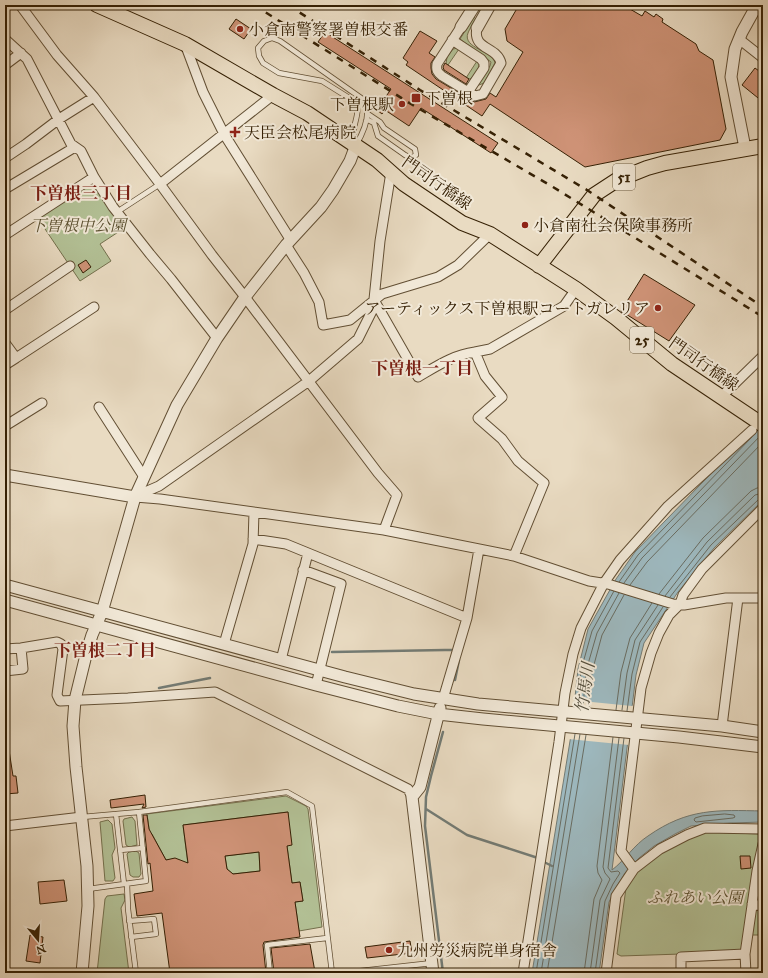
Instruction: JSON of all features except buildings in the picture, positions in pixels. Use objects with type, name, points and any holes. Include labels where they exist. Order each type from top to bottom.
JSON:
[{"type":"main road","name":"門司行橋線","points":[[97,5],[185,44],[307,113],[356,145],[377,160],[404,184],[450,215],[490,234],[576,290],[616,318],[672,364],[745,413],[758,428]]},
{"type":"main road","name":"51","points":[[539,266],[594,195],[611,183],[647,168],[745,148],[763,146]]},
{"type":"street","points":[[20,5],[57,55],[94,97],[212,255],[378,473],[397,495],[384,530]]},
{"type":"street","points":[[475,5],[437,64],[436,69],[442,76],[475,96],[482,94],[501,62],[498,56],[478,42],[476,34],[477,28],[490,5]]},
{"type":"street","points":[[745,148],[731,77],[735,49],[757,5]]},
{"type":"street","points":[[5,39],[27,59],[71,144],[81,151],[94,177],[117,212],[217,338]]},
{"type":"street","points":[[739,39],[763,58]]},
{"type":"street","points":[[452,40],[481,59],[484,63],[484,68],[468,92]]},
{"type":"street","points":[[185,44],[203,92],[224,134],[288,242],[319,302],[323,325],[350,320],[382,294],[438,276],[458,265],[490,234]]},
{"type":"street","points":[[5,65],[21,53]]},
{"type":"street","points":[[160,184],[273,95]]},
{"type":"street","points":[[5,158],[59,119],[94,97]]},
{"type":"street","points":[[82,973],[88,906],[87,866],[74,743],[75,700],[87,651],[102,612],[135,497],[177,405],[217,338],[245,297],[288,242],[321,207],[350,161],[356,145]]},
{"type":"street","points":[[5,189],[75,147]]},
{"type":"street","points":[[135,497],[159,486],[309,381],[358,339],[373,309],[380,241],[391,172]]},
{"type":"street","points":[[5,235],[94,177]]},
{"type":"street","points":[[5,310],[70,266]]},
{"type":"street","points":[[374,300],[418,377],[448,359],[490,349],[564,306],[576,290]]},
{"type":"street","points":[[5,365],[94,307]]},
{"type":"street","points":[[5,343],[16,358]]},
{"type":"street","points":[[475,352],[485,376],[502,397],[478,418],[502,439],[518,461],[544,483],[514,556]]},
{"type":"street","points":[[721,397],[763,356]]},
{"type":"street","points":[[5,426],[42,403]]},
{"type":"street","points":[[99,407],[144,477]]},
{"type":"street","points":[[523,973],[573,654],[581,628],[620,560],[668,506],[758,428]]},
{"type":"street","points":[[5,475],[135,497],[160,499],[384,530],[514,556],[589,581],[606,584],[676,604],[726,598],[763,598]]},
{"type":"street","points":[[634,869],[621,851],[635,718],[641,688],[651,653],[659,633],[669,615],[702,569],[763,508]]},
{"type":"street","points":[[224,644],[253,540],[254,512]]},
{"type":"street","points":[[253,540],[286,544],[467,618]]},
{"type":"street","points":[[412,797],[420,787],[438,714],[467,618],[479,549]]},
{"type":"street","points":[[281,660],[308,553]]},
{"type":"street","points":[[303,570],[341,584],[316,685]]},
{"type":"street","points":[[5,585],[320,671],[443,700],[722,726],[763,732]]},
{"type":"street","points":[[722,726],[738,598]]},
{"type":"street","points":[[5,600],[316,685],[398,706],[438,714],[763,747]]},
{"type":"street","points":[[5,649],[57,642],[61,644],[63,649],[60,665],[58,698],[60,701],[215,692],[408,789],[412,797],[432,968]]},
{"type":"street","points":[[5,671],[23,669],[21,648]]},
{"type":"street","points":[[5,826],[82,818]]},
{"type":"street","points":[[606,973],[616,896],[634,869],[660,849],[687,835],[705,828],[763,829]]},
{"type":"street","points":[[746,973],[745,954],[757,871],[763,844]]},
{"type":"street","points":[[752,904],[763,906]]},
{"type":"street","points":[[681,973],[681,957],[745,954]]},
{"type":"lane","points":[[272,38],[280,41],[361,97],[367,104],[368,114],[361,136],[356,145],[353,131],[358,112],[354,101],[322,81],[275,72],[260,60],[258,52],[261,44],[272,38]]},
{"type":"lane","points":[[366,121],[368,120],[374,123],[378,136],[405,156],[411,158],[416,155],[415,149],[384,128],[380,122],[368,114]]},
{"type":"lane","points":[[376,131],[384,128]]},
{"type":"lane","points":[[117,212],[160,184]]},
{"type":"lane","points":[[82,818],[287,792],[312,806],[332,973]]},
{"type":"lane","points":[[87,889],[146,881],[138,812]]},
{"type":"lane","points":[[116,814],[136,973]]},
{"type":"lane","points":[[120,850],[142,848]]},
{"type":"lane","points":[[129,921],[154,919],[156,934],[131,937]]},
{"type":"lane","points":[[270,973],[267,945],[327,938]]},
{"type":"lane","points":[[342,973],[432,968]]},
{"type":"green space","points":[[474,17],[476,19],[468,33],[467,38],[473,46],[489,55],[495,63],[484,83],[479,85],[477,85],[490,66],[491,62],[460,39]]},
{"type":"green space","points":[[458,48],[479,62],[477,70],[470,79],[466,78],[477,61],[459,49],[448,65],[446,64],[447,57],[453,49]]},
{"type":"green space","name":"下曽根中公園","points":[[93,180],[108,205],[126,227],[100,244],[111,261],[80,281],[37,217]]},
{"type":"green space","points":[[286,796],[306,806],[308,809],[322,927],[299,931],[295,902],[303,901],[300,882],[292,883],[287,846],[288,812],[183,825],[188,865],[175,859],[166,860],[152,834],[150,835],[147,814]]},
{"type":"green space","points":[[132,817],[135,821],[137,845],[129,847],[126,845],[123,821],[124,819]]},
{"type":"green space","points":[[108,820],[112,824],[115,848],[112,855],[115,878],[113,881],[105,881],[100,822]]},
{"type":"green space","name":"ふれあい公園","points":[[704,832],[760,834],[741,952],[621,956],[617,954],[626,888],[636,873],[661,851]]},
{"type":"green space","points":[[136,851],[139,853],[141,874],[139,877],[133,877],[130,875],[127,854],[129,852]]},
{"type":"green space","points":[[259,852],[260,871],[233,874],[227,869],[225,856]]},
{"type":"green space","points":[[124,894],[125,900],[121,908],[129,973],[97,973],[105,899],[107,896]]},
{"type":"green space","points":[[756,907],[763,909],[763,935],[752,935]]},
{"type":"water","name":"竹馬川","points":[[763,420],[763,500],[714,548],[678,592],[644,643],[636,675],[612,870],[648,836],[676,820],[717,811],[763,811],[763,822],[691,826],[654,846],[639,858],[625,873],[609,902],[599,973],[532,973],[571,735],[578,669],[588,629],[616,579],[635,552]]},
{"type":"pier","points":[[572,700],[634,705],[629,745],[568,739]]},
{"type":"waterway","points":[[332,652],[445,650],[452,650],[455,652]]},
{"type":"waterway","points":[[455,680],[459,660],[458,658]]},
{"type":"waterway","points":[[159,688],[210,678]]},
{"type":"waterway","points":[[443,732],[426,797],[425,826],[443,973]]},
{"type":"waterway","points":[[426,809],[467,835],[538,858]]},
{"type":"waterway","points":[[542,861],[552,866]]},
{"type":"railway","points":[[254,5],[411,104],[553,187],[763,317]]},
{"type":"railway","points":[[288,5],[420,90],[587,190],[763,307]]},
{"type":"place","name":"小倉南警察署曽根交番","points":[[240,29]]},
{"type":"place","name":"下曽根","points":[[416,98]]},
{"type":"place","name":"下曽根駅","points":[[402,104]]},
{"type":"place","name":"天臣会松尾病院","points":[[235,132]]},
{"type":"place","name":"小倉南社会保険事務所","points":[[525,225]]},
{"type":"place","name":"アーティックス下曽根駅コートガレリア","points":[[658,308]]},
{"type":"place","name":"九州労災病院単身宿舎","points":[[389,950]]},
{"type":"district","name":"下曽根三丁目","points":[[81,193]]},
{"type":"district","name":"下曽根一丁目","points":[[422,368]]},
{"type":"district","name":"下曽根二丁目","points":[[105,650]]}]
